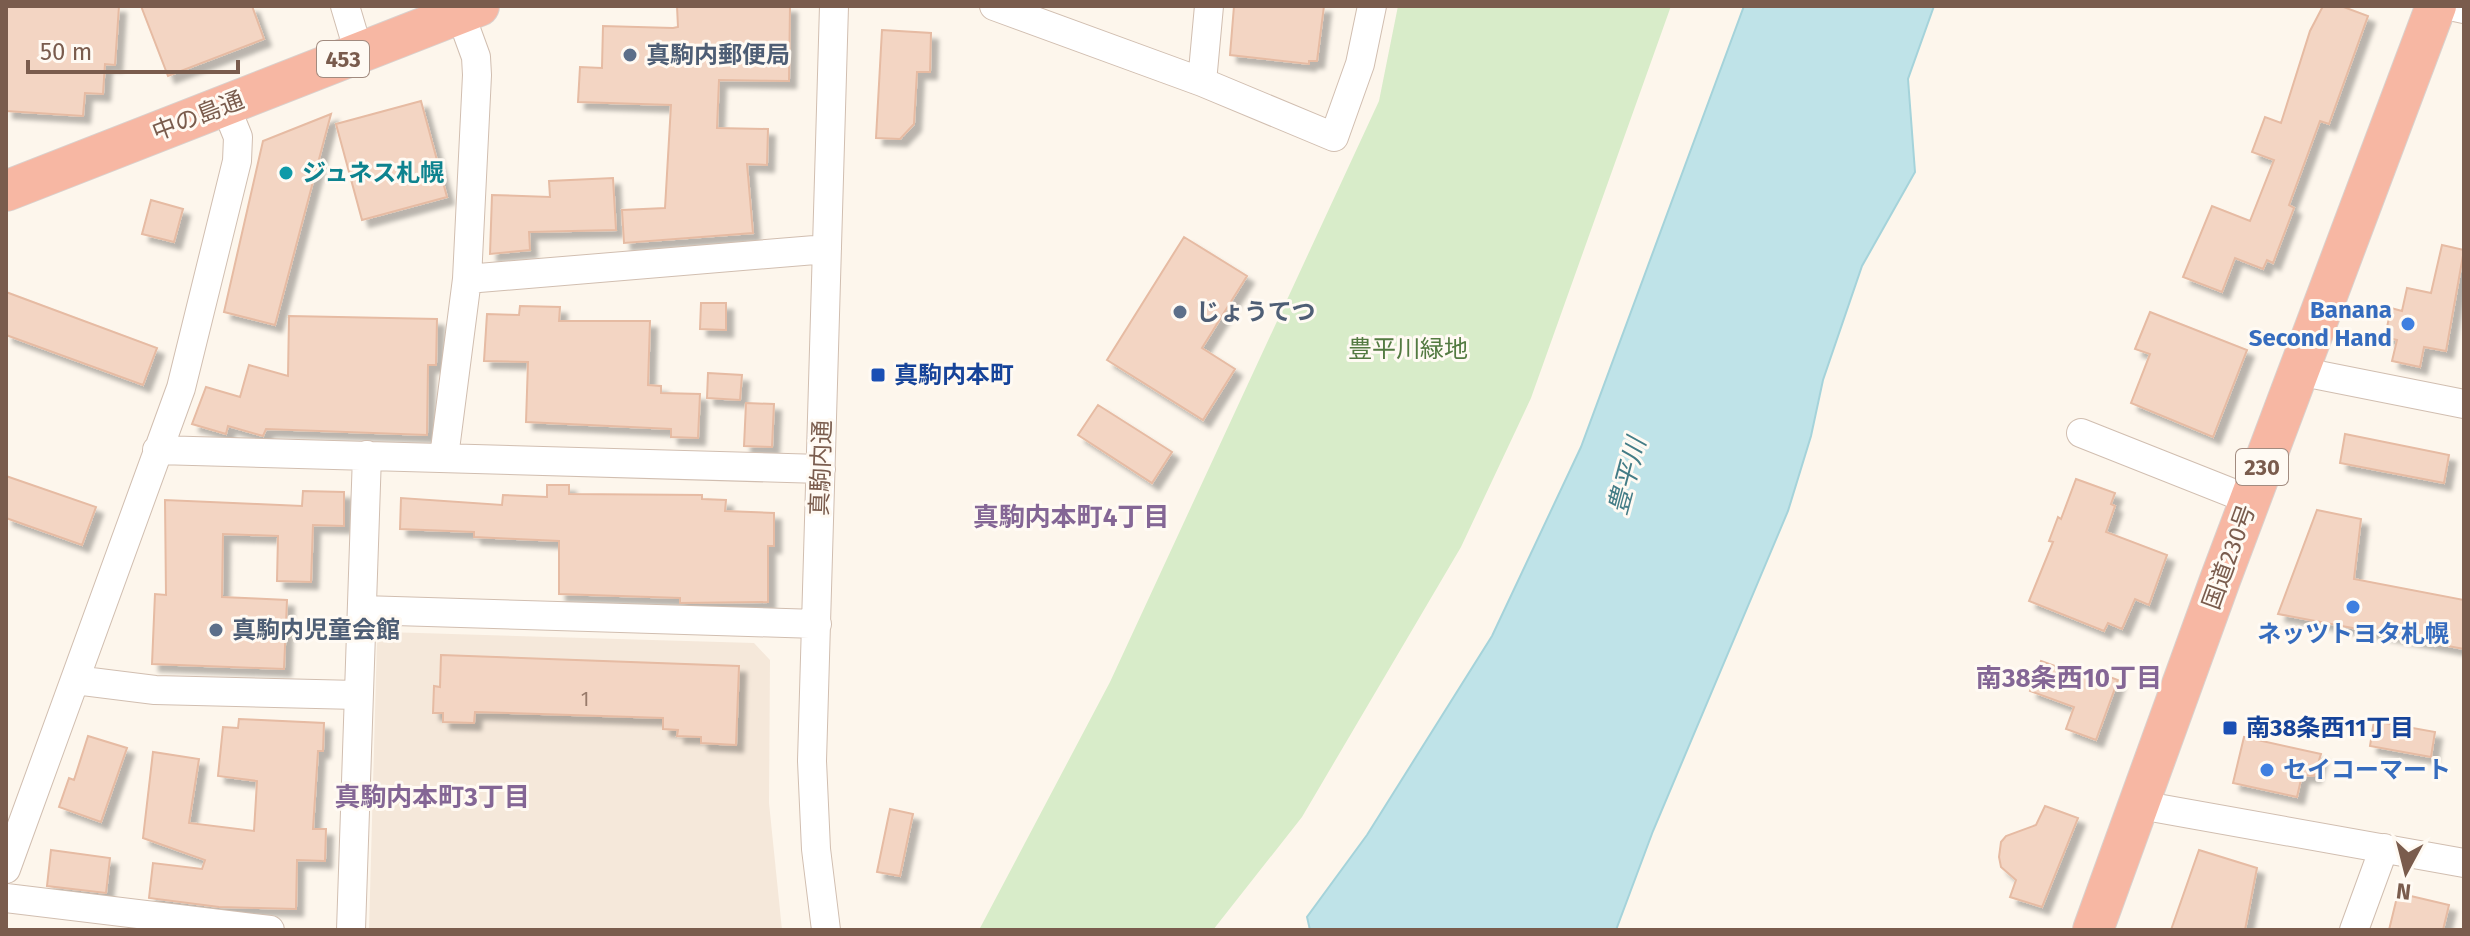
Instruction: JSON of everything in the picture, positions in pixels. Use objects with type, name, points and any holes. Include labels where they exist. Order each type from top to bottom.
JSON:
[{"type":"highway","name":"国道230号","points":[[2093,930],[2250,500],[2436,6]]},
{"type":"highway","name":"中の島通","points":[[6,191],[469,10]]},
{"type":"street","points":[[345,6],[359,53]]},
{"type":"street","name":"真駒内通","points":[[826,930],[816,849],[812,761],[834,6]]},
{"type":"street","points":[[994,6],[1028,14],[1334,137],[1360,64],[1372,6]]},
{"type":"street","points":[[1202,82],[1209,6]]},
{"type":"street","points":[[2450,6],[2464,9]]},
{"type":"street","points":[[444,457],[467,279],[476,57],[469,10]]},
{"type":"street","points":[[6,869],[181,388],[237,161],[238,137],[225,105]]},
{"type":"street","points":[[467,279],[827,249]]},
{"type":"street","points":[[2298,371],[2464,404]]},
{"type":"street","points":[[2081,433],[2250,500]]},
{"type":"street","points":[[157,450],[821,469]]},
{"type":"street","points":[[351,930],[367,455]]},
{"type":"street","points":[[362,610],[817,624]]},
{"type":"street","points":[[75,680],[155,690],[357,695]]},
{"type":"street","points":[[2140,805],[2464,863]]},
{"type":"street","points":[[2354,930],[2384,848]]},
{"type":"street","points":[[6,898],[270,930]]},
{"type":"shaded area","points":[[385,632],[754,643],[770,660],[769,803],[782,930],[369,930],[377,639]]},
{"type":"green space","name":"豊平川緑地","points":[[1398,6],[1671,6],[1531,398],[1461,547],[1302,817],[1213,930],[979,930],[1110,682],[1379,101]]},
{"type":"water","name":"豊平川","points":[[1744,6],[1934,6],[1908,79],[1915,172],[1862,266],[1823,380],[1811,436],[1788,511],[1653,831],[1616,930],[1310,930],[1307,917],[1367,835],[1492,636],[1581,447]]},
{"type":"building","points":[[6,6],[119,6],[115,65],[105,64],[103,94],[85,93],[83,116],[6,111]]},
{"type":"building","points":[[141,6],[252,6],[264,39],[168,76]]},
{"type":"building","points":[[677,6],[790,6],[789,81],[719,80],[717,128],[768,129],[767,165],[747,164],[753,233],[624,243],[622,210],[665,208],[671,105],[578,102],[580,67],[602,68],[603,26],[678,27]]},
{"type":"building","points":[[1234,6],[1324,6],[1317,61],[1309,61],[1309,64],[1230,55]]},
{"type":"building","points":[[2323,6],[2341,6],[2368,16],[2329,124],[2320,121],[2289,205],[2294,208],[2273,263],[2267,260],[2263,269],[2235,258],[2222,292],[2183,277],[2212,206],[2250,221],[2274,160],[2252,152],[2265,117],[2281,123],[2310,31]]},
{"type":"building","points":[[882,30],[931,33],[930,72],[917,72],[914,124],[900,139],[876,138]]},
{"type":"building","points":[[421,101],[447,197],[362,220],[336,124]]},
{"type":"building","points":[[331,114],[275,325],[224,312],[263,141]]},
{"type":"building","points":[[613,178],[616,230],[529,232],[530,250],[490,254],[492,195],[550,197],[549,181]]},
{"type":"building","points":[[151,200],[183,209],[174,242],[142,234]]},
{"type":"building","name":"じょうてつ","points":[[1184,237],[1247,276],[1202,348],[1235,369],[1203,420],[1107,360]]},
{"type":"building","points":[[2442,245],[2464,250],[2446,351],[2424,347],[2420,367],[2392,361],[2397,340],[2385,337],[2391,308],[2402,311],[2407,288],[2431,293]]},
{"type":"building","points":[[6,292],[157,348],[143,385],[6,335]]},
{"type":"building","points":[[701,303],[726,303],[726,330],[700,329]]},
{"type":"building","points":[[520,306],[560,307],[559,321],[650,321],[648,385],[661,386],[661,393],[700,394],[698,438],[671,437],[671,429],[526,422],[528,362],[484,361],[487,314],[519,315]]},
{"type":"building","points":[[2150,312],[2247,350],[2213,437],[2131,403],[2150,354],[2135,349]]},
{"type":"building","points":[[289,316],[437,319],[436,365],[428,365],[427,435],[266,429],[263,436],[228,426],[226,434],[192,424],[206,387],[240,397],[249,365],[288,376]]},
{"type":"building","points":[[708,373],[742,375],[740,400],[707,398]]},
{"type":"building","points":[[746,403],[774,404],[772,447],[744,446]]},
{"type":"building","points":[[1098,405],[1172,452],[1152,483],[1078,435]]},
{"type":"building","points":[[2345,434],[2449,455],[2444,483],[2340,463]]},
{"type":"building","points":[[6,476],[96,507],[82,545],[6,518]]},
{"type":"building","points":[[2076,479],[2115,493],[2111,504],[2115,506],[2106,532],[2167,555],[2149,605],[2135,599],[2122,629],[2108,623],[2104,631],[2029,601],[2053,542],[2049,541],[2058,517],[2061,519]]},
{"type":"building","points":[[547,485],[569,485],[569,494],[702,495],[702,499],[726,500],[725,511],[774,513],[774,546],[768,546],[768,602],[680,603],[680,598],[559,594],[559,541],[474,537],[474,532],[400,529],[401,498],[502,505],[503,495],[547,497]]},
{"type":"building","points":[[303,491],[344,492],[344,526],[313,525],[311,582],[277,581],[278,536],[223,534],[222,597],[287,600],[284,669],[152,664],[155,594],[166,595],[165,500],[302,506]]},
{"type":"building","points":[[2317,510],[2361,519],[2354,579],[2464,600],[2464,649],[2278,614]]},
{"type":"building","points":[[441,655],[739,666],[736,745],[701,743],[701,737],[677,736],[678,730],[663,729],[663,718],[475,712],[474,723],[443,722],[443,713],[433,713],[434,686],[440,687]]},
{"type":"building","points":[[2041,661],[2085,677],[2088,669],[2118,680],[2096,740],[2066,729],[2074,707],[2030,691]]},
{"type":"building","points":[[239,719],[324,723],[323,751],[318,751],[313,829],[326,829],[325,861],[297,860],[296,909],[219,907],[149,898],[153,863],[202,869],[205,860],[143,838],[153,752],[199,759],[189,823],[254,831],[257,781],[218,776],[223,727],[238,728]]},
{"type":"building","points":[[2374,721],[2435,732],[2431,757],[2370,746]]},
{"type":"building","points":[[88,736],[127,748],[101,822],[59,807],[69,778],[74,780]]},
{"type":"building","points":[[2244,737],[2321,754],[2314,776],[2302,775],[2297,797],[2233,783]]},
{"type":"building","points":[[2045,806],[2078,818],[2042,907],[2010,897],[2016,880],[2001,867],[1999,857],[2001,842],[2006,836],[2036,825]]},
{"type":"building","points":[[890,809],[913,814],[900,876],[877,872]]},
{"type":"building","points":[[51,850],[110,858],[106,893],[47,886]]},
{"type":"building","points":[[2199,850],[2257,868],[2245,930],[2171,930]]},
{"type":"building","points":[[2398,893],[2449,905],[2443,930],[2389,930]]},
{"type":"place","name":"真駒内郵便局","points":[[630,55]]},
{"type":"place","name":"ジュネス札幌","points":[[286,173]]},
{"type":"place","name":"じょうてつ","points":[[1180,312]]},
{"type":"place","name":"Banana Second Hand","points":[[2408,324]]},
{"type":"place","name":"真駒内本町","points":[[878,375]]},
{"type":"place","name":"ネッツトヨタ札幌","points":[[2353,607]]},
{"type":"place","name":"真駒内児童会館","points":[[216,630]]},
{"type":"place","name":"南38条西11丁目","points":[[2230,728]]},
{"type":"place","name":"セイコーマート","points":[[2267,770]]},
{"type":"district","name":"真駒内本町4丁目","points":[[1071,517]]},
{"type":"district","name":"南38条西10丁目","points":[[2069,678]]},
{"type":"district","name":"真駒内本町3丁目","points":[[432,797]]}]
